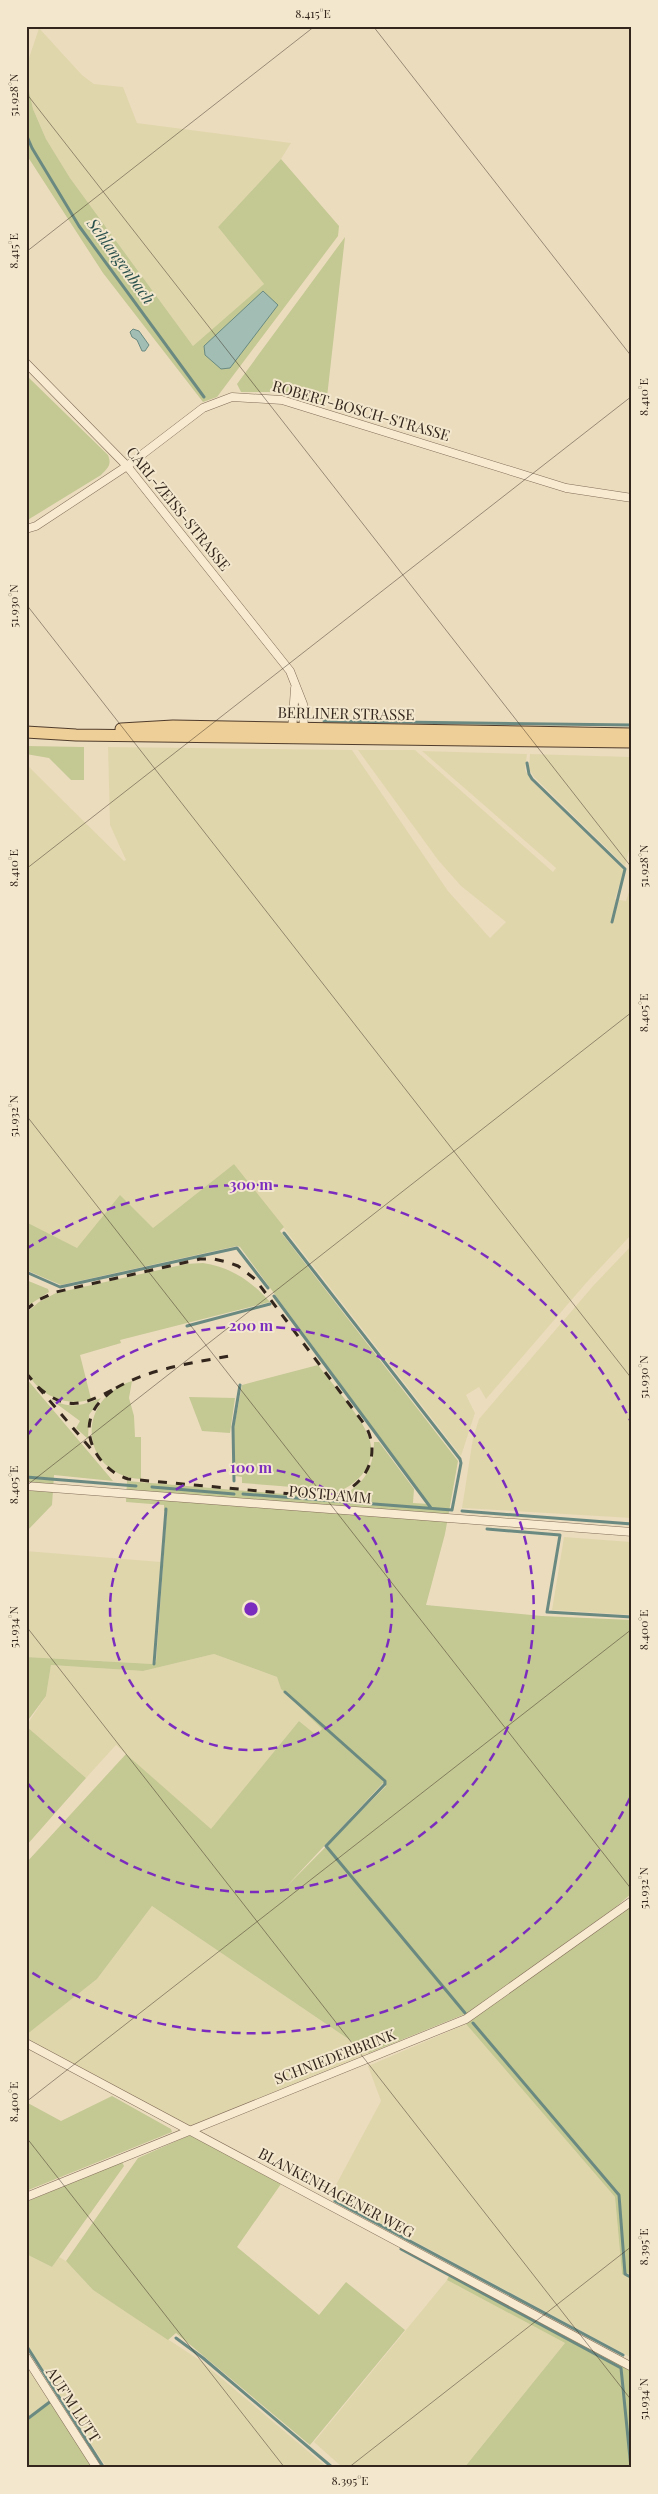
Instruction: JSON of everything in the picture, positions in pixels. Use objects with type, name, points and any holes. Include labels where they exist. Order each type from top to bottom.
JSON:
[{"type":"main road","name":"BERLINER STRASSE","points":[[26,732],[76,735],[292,733],[632,734]]},
{"type":"main road","name":"BERLINER STRASSE","points":[[304,733],[632,742]]},
{"type":"street","name":"CARL-ZEISS-STRASSE","points":[[26,364],[127,466],[290,671],[303,704],[304,733]]},
{"type":"street","name":"ROBERT-BOSCH-STRASSE","points":[[26,529],[36,526],[127,466],[203,408],[232,397],[257,397],[291,403],[566,488],[632,498]]},
{"type":"street","points":[[292,733],[295,683]]},
{"type":"street","name":"POSTDAMM","points":[[26,1486],[632,1532]]},
{"type":"street","name":"SCHNIEDERBRINK","points":[[26,2197],[466,2019],[632,1901]]},
{"type":"street","name":"BLANKENHAGENER WEG","points":[[26,2043],[632,2367]]},
{"type":"street","name":"AUF'M LUTT","points":[[26,2357],[97,2468]]},
{"type":"shaded area","points":[[39,28],[82,75],[94,84],[123,87],[137,123],[291,143],[281,159],[218,227],[264,284],[193,346],[70,178],[46,139],[33,109],[26,77],[27,64]]},
{"type":"shaded area","points":[[108,747],[352,750],[448,891],[490,938],[506,922],[461,886],[438,860],[358,750],[415,750],[553,872],[556,868],[422,751],[527,754],[525,770],[531,780],[624,870],[615,899],[626,901],[632,882],[632,1234],[587,1282],[486,1399],[479,1387],[466,1395],[475,1413],[461,1456],[234,1164],[153,1228],[76,1248],[26,1222],[26,764],[124,861],[126,860],[110,825]]},
{"type":"shaded area","points":[[530,754],[632,757],[632,838],[625,866],[534,777],[529,769]]},
{"type":"shaded area","points":[[632,1245],[631,1518],[462,1508],[473,1438],[479,1419],[593,1286]]},
{"type":"shaded area","points":[[564,1537],[632,1542],[632,1615],[552,1610]]},
{"type":"shaded area","points":[[26,1551],[161,1562],[153,1664],[26,1657]]},
{"type":"shaded area","points":[[214,1654],[277,1677],[281,1689],[322,1729],[316,1736],[299,1721],[211,1830],[116,1745],[86,1778],[26,1726],[46,1696],[51,1665],[143,1671]]},
{"type":"shaded area","points":[[152,1906],[369,2053],[190,2126],[26,2039],[28,2033],[97,1979]]},
{"type":"shaded area","points":[[466,2024],[615,2197],[622,2274],[632,2280],[632,2358],[330,2196],[381,2101],[368,2066]]},
{"type":"shaded area","points":[[26,2254],[52,2267],[59,2257],[66,2261],[93,2290],[201,2361],[328,2468],[107,2468],[26,2345]]},
{"type":"shaded area","points":[[447,2280],[565,2343],[464,2468],[343,2468],[314,2442]]},
{"type":"shaded area","points":[[26,2365],[49,2401],[26,2418]]},
{"type":"green space","points":[[26,77],[33,109],[46,139],[70,178],[193,346],[264,284],[218,227],[281,159],[339,226],[338,236],[217,397],[203,402],[103,273],[26,154]]},
{"type":"green space","points":[[345,237],[326,406],[281,392],[241,392],[237,384]]},
{"type":"green space","points":[[26,375],[108,455],[110,461],[101,475],[26,521]]},
{"type":"green space","points":[[26,746],[84,747],[84,780],[71,780],[49,758],[26,754]]},
{"type":"green space","points":[[234,1164],[284,1227],[280,1231],[458,1461],[445,1534],[426,1605],[542,1616],[632,1620],[632,1893],[616,1907],[470,2012],[369,2053],[152,1906],[97,1979],[26,2035],[26,1863],[126,1754],[211,1829],[299,1721],[316,1735],[322,1729],[281,1689],[277,1677],[214,1654],[143,1671],[51,1665],[46,1696],[26,1723],[26,1657],[153,1664],[156,1662],[167,1511],[164,1511],[164,1505],[126,1502],[127,1481],[332,1498],[351,1490],[364,1478],[372,1462],[374,1442],[379,1442],[414,1489],[413,1503],[429,1504],[240,1247],[237,1246],[61,1285],[26,1270],[26,1222],[77,1248],[120,1195],[153,1228]],"holes":[[[383,1783],[386,1786],[284,1889]]]},
{"type":"green space","points":[[203,1263],[223,1268],[240,1276],[270,1302],[120,1340],[121,1343],[80,1355],[91,1399],[73,1402],[54,1397],[38,1387],[32,1379],[27,1371],[25,1359],[26,1313],[39,1302],[56,1293],[186,1264]]},
{"type":"green space","points":[[26,1280],[48,1289],[49,1292],[26,1307]]},
{"type":"green space","points":[[318,1365],[360,1420],[369,1438],[371,1457],[363,1474],[348,1487],[331,1494],[331,1490],[242,1483],[242,1477],[235,1476],[234,1428],[242,1385]]},
{"type":"green space","points":[[26,1378],[113,1481],[54,1475],[52,1505],[26,1532]]},
{"type":"green space","points":[[132,1381],[129,1398],[134,1416],[135,1437],[141,1437],[141,1479],[121,1474],[106,1465],[96,1452],[92,1436],[93,1420],[100,1404],[113,1391]]},
{"type":"green space","points":[[189,1397],[235,1398],[230,1433],[202,1431]]},
{"type":"green space","points":[[101,1398],[89,1415],[88,1439],[76,1428],[80,1421],[50,1399],[63,1404],[76,1405]]},
{"type":"green space","points":[[26,1726],[86,1778],[26,1846]]},
{"type":"green space","points":[[632,1905],[632,2275],[627,2273],[627,2277],[622,2274],[615,2197],[466,2024]]},
{"type":"green space","points":[[112,2096],[171,2129],[172,2132],[26,2191],[26,2102],[61,2121]]},
{"type":"green space","points":[[190,2135],[281,2184],[237,2247],[319,2315],[346,2282],[405,2330],[310,2445],[176,2333],[168,2340],[93,2290],[66,2261],[138,2158]]},
{"type":"green space","points":[[122,2162],[124,2166],[52,2267],[26,2254],[26,2202]]},
{"type":"green space","points":[[450,2274],[632,2371],[632,2468],[464,2468],[565,2343],[447,2280]]},
{"type":"green space","points":[[51,2402],[92,2468],[26,2468],[26,2421]]},
{"type":"water","points":[[263,291],[278,305],[230,368],[221,369],[205,355],[204,346]]},
{"type":"water","points":[[133,329],[139,331],[149,345],[145,351],[142,351],[137,340],[132,337],[130,332]]},
{"type":"waterway","name":"Schlangenbach","points":[[26,134],[32,148],[79,226],[204,397]]},
{"type":"waterway","points":[[324,721],[632,725]]},
{"type":"waterway","points":[[527,763],[532,779],[625,869],[612,922]]},
{"type":"waterway","points":[[243,1494],[452,1510],[461,1463],[460,1459],[284,1233]]},
{"type":"waterway","points":[[26,1272],[60,1287],[237,1248],[268,1288]]},
{"type":"waterway","points":[[274,1296],[431,1508]]},
{"type":"waterway","points":[[187,1326],[270,1304]]},
{"type":"waterway","points":[[234,1481],[233,1427],[240,1385]]},
{"type":"waterway","points":[[26,1477],[136,1486]]},
{"type":"waterway","points":[[152,1487],[234,1494]]},
{"type":"waterway","points":[[154,1664],[166,1509]]},
{"type":"waterway","points":[[462,1511],[632,1524]]},
{"type":"waterway","points":[[487,1529],[560,1535],[547,1612],[632,1617]]},
{"type":"waterway","points":[[285,1692],[385,1781],[385,1784],[326,1846],[465,2013]]},
{"type":"waterway","points":[[473,2023],[619,2195],[625,2274],[632,2278]]},
{"type":"waterway","points":[[335,2201],[623,2355]]},
{"type":"waterway","points":[[401,2249],[621,2368],[631,2468]]},
{"type":"waterway","points":[[176,2338],[203,2358],[333,2468]]},
{"type":"waterway","points":[[26,2345],[104,2468]]},
{"type":"waterway","points":[[26,2420],[51,2401]]},
{"type":"railway","points":[[26,1310],[38,1300],[56,1292],[200,1259],[214,1259],[238,1266],[255,1279],[365,1425],[370,1437],[371,1461],[366,1472],[350,1489],[326,1497],[128,1479],[118,1475],[101,1461],[95,1452],[89,1431],[90,1420],[94,1410],[116,1388],[85,1402],[66,1403],[57,1400],[36,1385]]},
{"type":"railway","points":[[116,1388],[156,1371],[229,1356]]},
{"type":"railway","points":[[26,1373],[91,1449]]}]
